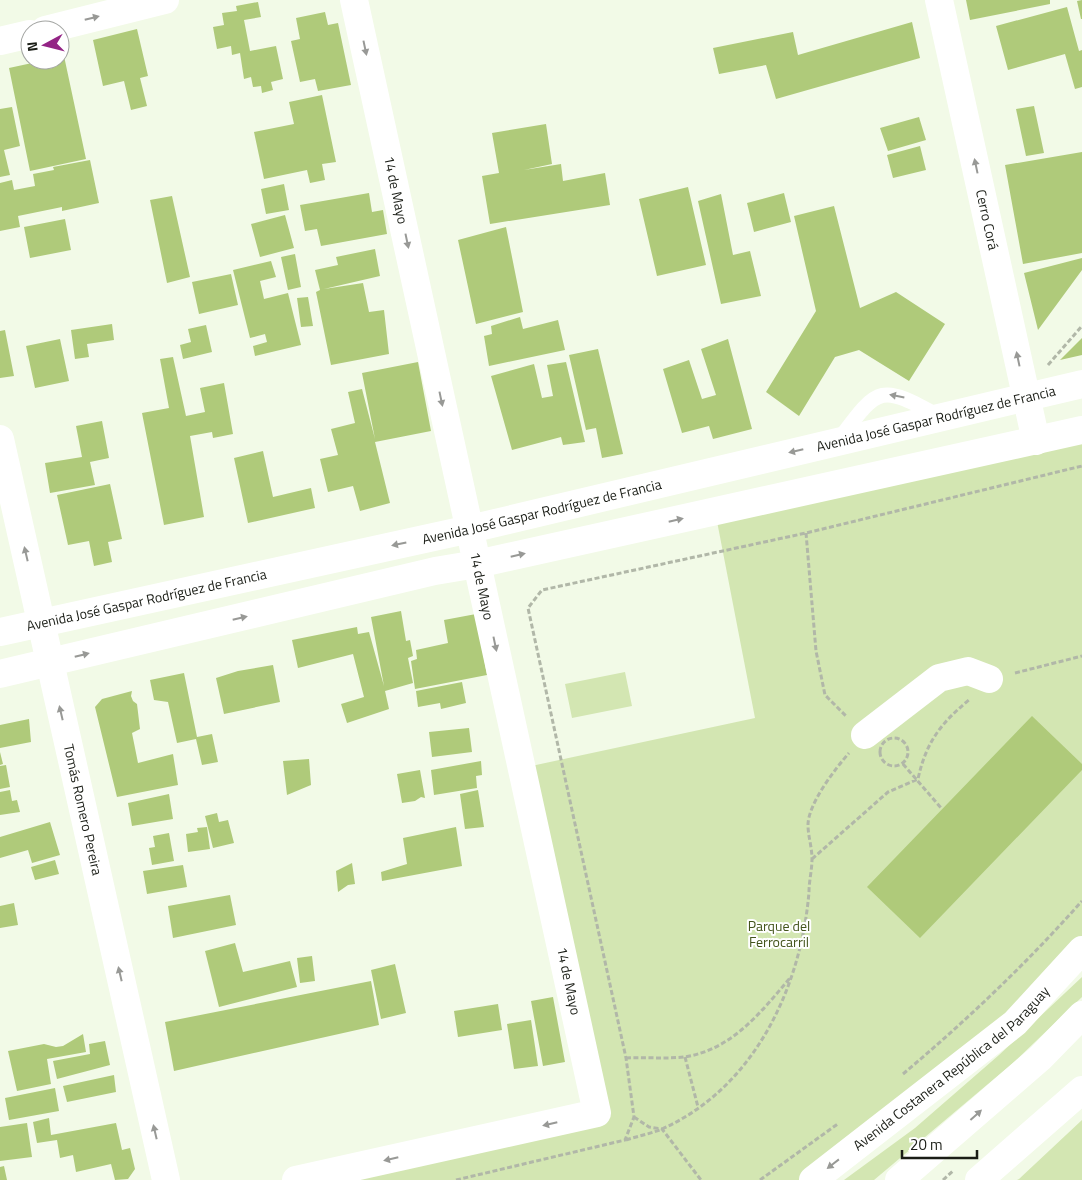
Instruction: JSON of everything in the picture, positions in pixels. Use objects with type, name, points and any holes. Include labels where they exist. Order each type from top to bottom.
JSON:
[{"type":"street","points":[[70,24],[165,0]]},
{"type":"street","name":"14 de Mayo","points":[[296,1180],[597,1113],[354,0]]},
{"type":"street","name":"Cerro Corá","points":[[939,0],[1036,440]]},
{"type":"street","points":[[0,41],[20,36]]},
{"type":"street","name":"Avenida José Gaspar Rodríguez de Francia","points":[[0,632],[470,529],[1082,384]]},
{"type":"street","points":[[0,674],[435,571],[477,564],[1082,430]]},
{"type":"street","name":"Tomás Romero Pereira","points":[[0,438],[166,1180]]},
{"type":"street","points":[[873,741],[939,678],[968,671],[989,679]]},
{"type":"street","name":"Avenida Costanera República del Paraguay","points":[[812,1180],[1015,1024],[1082,950]]},
{"type":"street","points":[[899,1180],[1040,1058],[1082,1015]]},
{"type":"street","points":[[979,1180],[1082,1090]]},
{"type":"path","points":[[1042,371],[1082,326]]},
{"type":"path","points":[[528,608],[542,590],[806,533],[1082,466]]},
{"type":"path","points":[[806,533],[816,651],[825,695],[873,741],[885,763],[894,766],[903,764]]},
{"type":"path","points":[[918,779],[924,754],[942,727],[953,712],[989,679],[1082,656]]},
{"type":"path","points":[[625,1140],[662,1128],[698,1107],[723,1088],[766,1036],[794,974],[806,910],[812,859],[808,823],[822,789],[873,741],[884,742],[894,737],[903,741],[908,749],[903,764]]},
{"type":"path","points":[[903,764],[918,779],[942,809]]},
{"type":"path","points":[[812,859],[888,792],[918,779]]},
{"type":"path","points":[[899,1077],[958,1028],[1006,983],[1082,901]]},
{"type":"path","points":[[626,1058],[685,1056],[719,1046],[737,1035],[754,1021],[794,974]]},
{"type":"path","points":[[685,1056],[698,1107]]},
{"type":"path","points":[[634,1117],[650,1127],[662,1128],[701,1180]]},
{"type":"path","points":[[760,1180],[840,1123]]},
{"type":"green space","name":"Parque del Ferrocarril","points":[[1082,429],[1082,950],[813,1180],[296,1180],[597,1113],[522,768],[755,718],[715,511]]},
{"type":"green space","points":[[625,672],[632,706],[572,718],[565,684]]},
{"type":"green space","points":[[1082,977],[1082,997],[1013,1063],[874,1180],[844,1180],[915,1128],[999,1055]]},
{"type":"green space","points":[[1082,1120],[1082,1180],[1017,1180],[1019,1179]]},
{"type":"building","points":[[966,0],[1050,0],[1050,4],[970,20]]},
{"type":"building","points":[[1082,0],[1082,19],[1081,19],[1077,1]]},
{"type":"building","points":[[258,2],[261,17],[244,20],[250,51],[276,46],[283,79],[271,82],[273,90],[262,93],[261,86],[253,87],[251,77],[244,79],[240,53],[232,55],[231,46],[217,49],[213,27],[224,25],[222,13],[237,11],[236,6]]},
{"type":"building","points":[[1067,7],[1079,51],[1082,50],[1082,87],[1075,89],[1065,54],[1008,70],[996,26]]},
{"type":"building","points":[[325,12],[328,25],[338,23],[351,85],[318,91],[315,79],[300,82],[291,41],[300,39],[296,18]]},
{"type":"building","points":[[912,22],[920,58],[776,99],[766,65],[719,74],[713,48],[793,32],[798,55]]},
{"type":"building","points":[[137,29],[148,76],[140,78],[147,106],[131,110],[124,81],[103,86],[93,40]]},
{"type":"building","points":[[20,66],[20,70],[67,70],[86,159],[30,171],[9,68]]},
{"type":"building","points":[[322,95],[336,162],[322,164],[325,180],[310,183],[307,170],[264,179],[254,132],[294,124],[289,102]]},
{"type":"building","points":[[1034,106],[1044,153],[1026,156],[1016,109]]},
{"type":"building","points":[[12,107],[20,146],[4,150],[10,175],[0,177],[0,109]]},
{"type":"building","points":[[919,117],[926,140],[888,151],[880,128]]},
{"type":"building","points":[[546,124],[552,164],[524,170],[561,164],[563,181],[605,173],[610,205],[490,224],[482,176],[499,173],[492,133]]},
{"type":"building","points":[[920,146],[926,170],[893,178],[887,155]]},
{"type":"building","points":[[1082,152],[1082,253],[1023,264],[1005,165]]},
{"type":"building","points":[[90,160],[99,203],[62,211],[62,207],[18,216],[20,227],[0,231],[0,183],[12,180],[14,190],[35,186],[33,174],[54,170],[53,167]]},
{"type":"building","points":[[284,184],[289,210],[266,214],[261,189]]},
{"type":"building","points":[[688,187],[706,265],[657,276],[639,199]]},
{"type":"building","points":[[369,193],[372,212],[383,210],[387,234],[321,246],[317,229],[305,231],[300,205]]},
{"type":"building","points":[[784,193],[791,222],[754,232],[747,203]]},
{"type":"building","points":[[721,194],[733,255],[750,251],[761,296],[721,304],[698,201]]},
{"type":"building","points":[[172,196],[190,277],[167,283],[150,200]]},
{"type":"building","points":[[834,206],[860,308],[896,292],[945,324],[909,381],[859,350],[835,357],[799,416],[766,392],[816,311],[794,216]]},
{"type":"building","points":[[285,215],[294,248],[260,257],[251,224]]},
{"type":"building","points":[[65,219],[71,250],[30,258],[24,227]]},
{"type":"building","points":[[506,227],[523,312],[476,324],[458,240]]},
{"type":"building","points":[[375,249],[380,276],[324,289],[363,283],[369,312],[384,310],[389,354],[331,365],[316,292],[320,290],[315,270],[338,265],[336,257]]},
{"type":"building","points":[[295,254],[301,287],[288,290],[281,257]]},
{"type":"building","points":[[1082,258],[1082,270],[1038,330],[1024,273]]},
{"type":"building","points":[[271,261],[276,277],[260,281],[264,299],[288,293],[301,345],[255,356],[253,346],[267,342],[265,334],[250,338],[233,270]]},
{"type":"building","points":[[231,274],[238,305],[199,314],[192,282]]},
{"type":"building","points":[[308,297],[313,326],[301,327],[297,298]]},
{"type":"building","points":[[520,317],[523,329],[558,320],[565,350],[489,366],[484,336],[492,334],[491,326]]},
{"type":"building","points":[[112,324],[114,340],[87,344],[89,357],[75,359],[71,330]]},
{"type":"building","points":[[206,325],[212,352],[183,359],[180,345],[191,342],[188,329]]},
{"type":"building","points":[[5,330],[14,376],[0,378],[0,331]]},
{"type":"building","points":[[1082,338],[1082,355],[1060,360]]},
{"type":"building","points":[[60,339],[69,381],[35,388],[26,346]]},
{"type":"building","points":[[728,339],[752,429],[713,439],[709,426],[682,433],[663,369],[689,360],[702,399],[716,395],[701,349]]},
{"type":"building","points":[[598,349],[623,454],[602,458],[596,428],[586,430],[569,355]]},
{"type":"building","points":[[173,357],[186,416],[205,412],[200,388],[224,383],[233,434],[213,438],[212,432],[190,436],[204,517],[164,525],[142,413],[169,408],[160,359]]},
{"type":"building","points":[[418,362],[431,431],[375,442],[390,503],[360,511],[353,486],[328,492],[320,459],[338,455],[331,429],[355,423],[348,392],[362,389],[375,439],[362,373]]},
{"type":"building","points":[[566,362],[585,442],[563,445],[561,437],[512,450],[491,376],[534,364],[542,398],[553,396],[547,365]]},
{"type":"building","points":[[102,421],[109,458],[90,462],[95,485],[50,493],[45,463],[82,457],[76,426]]},
{"type":"building","points":[[263,451],[273,497],[311,488],[315,508],[248,523],[234,458]]},
{"type":"building","points":[[110,484],[122,539],[108,542],[112,562],[94,566],[89,541],[68,545],[57,495]]},
{"type":"building","points":[[401,611],[406,641],[410,640],[413,656],[408,658],[413,683],[385,691],[389,709],[347,723],[341,704],[364,697],[353,654],[298,668],[292,640],[357,627],[358,634],[369,632],[384,686],[371,617]]},
{"type":"building","points":[[476,614],[487,675],[415,689],[411,661],[417,659],[416,650],[448,643],[444,620]]},
{"type":"building","points":[[273,665],[280,702],[224,714],[216,678],[238,671]]},
{"type":"building","points":[[184,673],[197,737],[212,734],[218,762],[202,765],[196,739],[177,743],[168,702],[154,700],[150,680]]},
{"type":"building","points":[[462,682],[466,703],[441,709],[440,703],[418,707],[416,691]]},
{"type":"building","points":[[132,691],[131,696],[137,704],[140,729],[132,733],[138,763],[173,754],[178,785],[117,797],[95,707],[102,699]]},
{"type":"building","points":[[1032,716],[1082,764],[1082,770],[920,938],[867,887]]},
{"type":"building","points":[[29,719],[31,742],[0,748],[0,725]]},
{"type":"building","points":[[469,728],[472,752],[432,757],[429,732]]},
{"type":"building","points":[[0,752],[3,764],[0,765]]},
{"type":"building","points":[[309,759],[311,785],[287,795],[283,761]]},
{"type":"building","points":[[481,761],[482,775],[476,776],[477,788],[434,795],[431,770]]},
{"type":"building","points":[[6,765],[10,787],[0,789],[0,766]]},
{"type":"building","points":[[420,770],[425,798],[421,797],[415,801],[402,803],[397,774]]},
{"type":"building","points":[[10,790],[12,801],[17,800],[20,812],[0,815],[0,792]]},
{"type":"building","points":[[478,790],[484,827],[465,829],[460,794]]},
{"type":"building","points":[[169,794],[173,819],[132,826],[128,803]]},
{"type":"building","points":[[217,813],[219,822],[228,820],[234,843],[213,848],[205,816]]},
{"type":"building","points":[[50,822],[60,855],[32,863],[28,850],[0,858],[0,837]]},
{"type":"building","points":[[207,827],[210,849],[188,852],[186,834],[198,832],[197,828]]},
{"type":"building","points":[[456,827],[462,866],[382,881],[381,872],[407,864],[403,838]]},
{"type":"building","points":[[169,833],[174,861],[152,865],[149,848],[155,847],[153,836]]},
{"type":"building","points":[[55,860],[59,874],[35,880],[31,867]]},
{"type":"building","points":[[352,863],[355,884],[348,885],[338,892],[336,871]]},
{"type":"building","points":[[183,865],[187,887],[147,894],[143,871]]},
{"type":"building","points":[[230,895],[236,925],[173,938],[168,906]]},
{"type":"building","points":[[14,903],[18,925],[0,928],[0,906]]},
{"type":"building","points":[[235,943],[243,972],[290,961],[297,987],[219,1007],[205,951]]},
{"type":"building","points":[[312,956],[315,981],[300,983],[297,958]]},
{"type":"building","points":[[395,964],[406,1013],[381,1019],[371,970]]},
{"type":"building","points":[[371,981],[379,1025],[174,1071],[165,1022]]},
{"type":"building","points":[[553,997],[565,1062],[543,1066],[531,1001]]},
{"type":"building","points":[[498,1004],[502,1030],[458,1037],[454,1011]]},
{"type":"building","points":[[531,1020],[538,1066],[514,1069],[507,1024]]},
{"type":"building","points":[[83,1034],[86,1052],[47,1059],[51,1084],[17,1091],[8,1051],[44,1044],[56,1047],[63,1046]]},
{"type":"building","points":[[105,1041],[110,1065],[57,1079],[53,1061],[90,1054],[89,1044]]},
{"type":"building","points":[[114,1075],[116,1092],[67,1102],[63,1086]]},
{"type":"building","points":[[55,1088],[59,1111],[9,1120],[5,1098]]},
{"type":"building","points":[[49,1118],[51,1135],[116,1123],[122,1150],[130,1148],[135,1169],[128,1179],[115,1180],[111,1164],[76,1172],[73,1155],[60,1158],[57,1140],[37,1143],[33,1122]]},
{"type":"building","points":[[27,1123],[32,1157],[0,1161],[0,1127]]},
{"type":"building","points":[[4,1166],[7,1180],[0,1180],[0,1167]]}]
